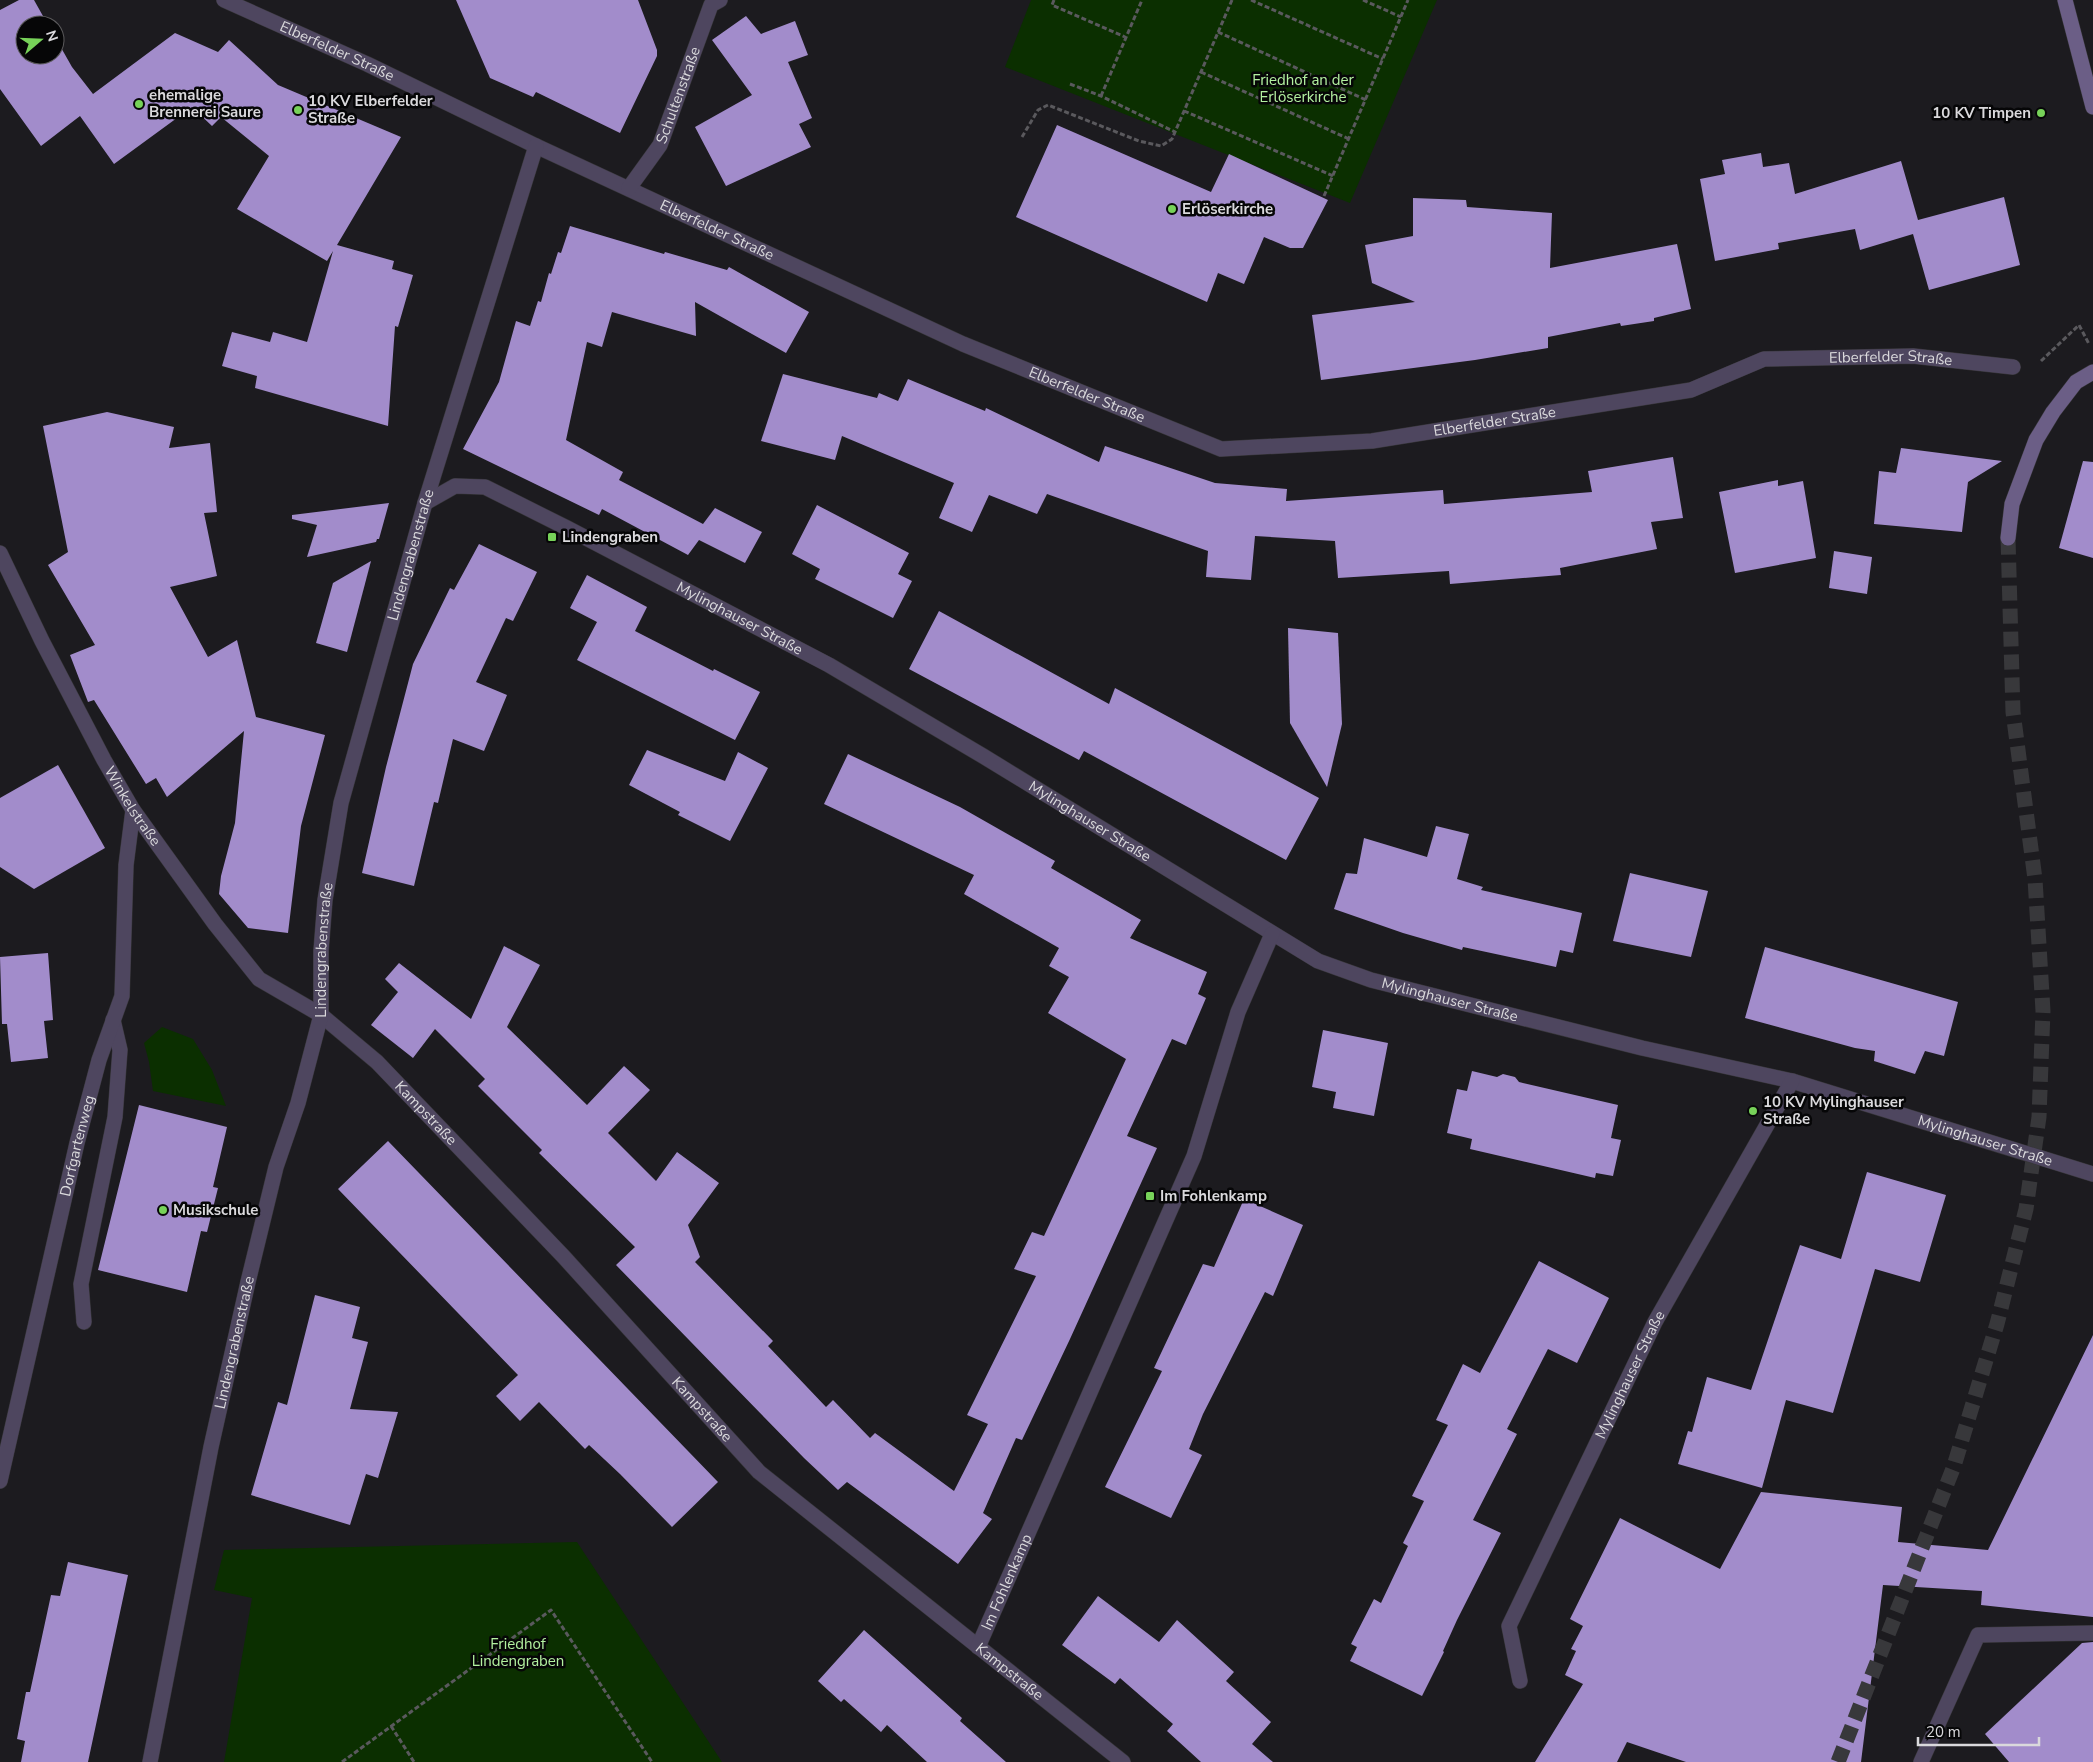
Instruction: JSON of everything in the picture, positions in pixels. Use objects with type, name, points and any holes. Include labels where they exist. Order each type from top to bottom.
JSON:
[{"type":"main road","points":[[2065,0],[2093,107]]},
{"type":"main road","points":[[2008,538],[2012,504],[2036,440],[2053,412],[2076,382],[2093,372]]},
{"type":"street","name":"Elberfelder Straße","points":[[224,0],[368,64],[536,146],[963,344],[1221,448],[1372,441],[1691,390],[1764,359],[1913,356],[2013,367]]},
{"type":"street","name":"Schultenstraße","points":[[629,188],[660,145],[713,2]]},
{"type":"street","name":"Lindengrabenstraße","points":[[150,1762],[211,1447],[246,1292],[276,1167],[298,1103],[321,1014],[321,951],[325,900],[341,802],[426,503],[536,146]]},
{"type":"street","name":"Mylinghauser Straße","points":[[426,503],[455,486],[485,487],[567,528],[829,665],[992,761],[1318,961],[1372,980],[1642,1048],[1792,1081],[2093,1174]]},
{"type":"street","name":"Winkelstraße","points":[[0,554],[77,709],[133,810],[215,924],[259,979],[321,1014]]},
{"type":"street","name":"Dorfgartenweg","points":[[0,1481],[77,1143],[99,1060],[122,996],[126,865],[133,810]]},
{"type":"street","name":"Im Fohlenkamp","points":[[978,1647],[1194,1156],[1238,1012],[1272,934]]},
{"type":"street","name":"Kampstraße","points":[[321,1014],[377,1062],[563,1256],[759,1472],[1123,1762]]},
{"type":"street","points":[[84,1322],[81,1284],[115,1118],[120,1050],[113,1020]]},
{"type":"street","name":"Mylinghauser Straße","points":[[1520,1681],[1509,1626],[1655,1322],[1792,1081]]},
{"type":"street","points":[[1921,1762],[1978,1635],[2093,1633]]},
{"type":"path","points":[[1054,0],[1052,5],[1125,37]]},
{"type":"path","points":[[1101,96],[1142,0]]},
{"type":"path","points":[[1022,137],[1038,110],[1048,106],[1139,141],[1160,146],[1172,139],[1232,0]]},
{"type":"path","points":[[1251,0],[1383,59]]},
{"type":"path","points":[[1363,0],[1401,17]]},
{"type":"path","points":[[1324,196],[1408,0]]},
{"type":"path","points":[[1218,32],[1366,100]]},
{"type":"path","points":[[1201,72],[1349,139]]},
{"type":"path","points":[[1070,84],[1101,96],[1175,132]]},
{"type":"path","points":[[1184,111],[1333,176]]},
{"type":"path","points":[[2013,367],[2037,365],[2079,325],[2093,351]]},
{"type":"path","points":[[342,1762],[551,1610],[652,1762]]},
{"type":"path","points":[[391,1726],[414,1762]]},
{"type":"green space","name":"Friedhof an der Erlöserkirche","points":[[1031,0],[1437,0],[1350,203],[1005,67]]},
{"type":"green space","points":[[162,1027],[193,1039],[212,1070],[226,1106],[153,1091],[144,1043]]},
{"type":"green space","name":"Friedhof Lindengraben","points":[[577,1542],[722,1762],[224,1762],[252,1598],[214,1590],[224,1550]]},
{"type":"building","points":[[19,0],[34,0],[42,15],[15,15],[15,65],[65,65],[65,55],[93,94],[175,33],[218,52],[229,40],[278,85],[401,137],[337,245],[394,261],[392,269],[413,275],[398,327],[395,326],[388,426],[255,388],[257,376],[222,366],[232,332],[270,342],[273,332],[307,342],[333,251],[327,261],[237,209],[269,156],[221,117],[212,126],[192,107],[114,164],[80,116],[41,146],[0,89],[0,10]]},
{"type":"building","points":[[456,0],[638,0],[657,50],[657,56],[620,133],[536,92],[533,97],[490,78]]},
{"type":"building","points":[[746,16],[761,34],[795,21],[808,55],[788,62],[812,118],[799,124],[811,147],[726,186],[695,127],[752,95],[712,40]]},
{"type":"building","name":"Erlöserkirche","points":[[1057,125],[1211,192],[1229,154],[1328,200],[1303,248],[1290,248],[1264,237],[1244,284],[1218,273],[1207,302],[1016,217]]},
{"type":"building","points":[[1761,153],[1763,167],[1789,163],[1795,194],[1901,161],[1918,220],[2004,197],[2020,265],[1929,290],[1913,234],[1860,250],[1855,229],[1778,243],[1779,249],[1715,261],[1700,179],[1725,174],[1722,160]]},
{"type":"building","points":[[1413,198],[1466,200],[1467,207],[1552,213],[1550,268],[1677,244],[1691,309],[1654,318],[1654,321],[1621,326],[1620,323],[1548,337],[1548,348],[1475,360],[1321,380],[1312,315],[1415,302],[1372,283],[1365,245],[1413,236]]},
{"type":"building","points":[[570,226],[664,254],[665,252],[727,270],[729,267],[809,312],[786,353],[695,302],[696,336],[612,312],[602,347],[587,342],[566,440],[623,472],[619,480],[703,524],[715,508],[762,532],[745,563],[699,540],[688,555],[602,509],[599,515],[463,449],[499,382],[516,321],[530,326],[538,301],[541,302],[549,273],[551,274],[558,252],[561,253]]},
{"type":"building","points":[[783,374],[877,398],[879,393],[898,401],[908,379],[985,411],[986,408],[1099,462],[1105,446],[1215,483],[1287,489],[1286,501],[1443,490],[1444,504],[1592,492],[1588,471],[1673,457],[1683,518],[1651,522],[1657,549],[1560,568],[1561,575],[1450,584],[1449,571],[1338,578],[1335,541],[1255,536],[1251,580],[1206,577],[1208,551],[1047,494],[1037,514],[989,495],[972,532],[939,518],[954,483],[842,436],[835,460],[761,441]]},
{"type":"building","points":[[107,412],[174,427],[169,448],[210,443],[217,512],[204,513],[217,576],[170,587],[208,657],[237,640],[256,717],[325,735],[301,826],[288,933],[248,928],[219,894],[221,876],[235,823],[244,731],[167,797],[156,778],[146,784],[94,700],[88,702],[70,655],[95,645],[48,565],[68,552],[43,426]]},
{"type":"building","points":[[1901,448],[2002,461],[1968,482],[1962,532],[1874,524],[1879,471],[1896,473]]},
{"type":"building","points":[[2083,461],[2093,462],[2093,558],[2059,548]]},
{"type":"building","points":[[1778,480],[1778,486],[1803,481],[1816,558],[1735,573],[1719,492]]},
{"type":"building","points":[[389,503],[379,539],[376,542],[307,557],[317,525],[292,519],[292,515]]},
{"type":"building","points":[[817,505],[909,553],[898,574],[912,581],[893,618],[815,579],[820,569],[792,554]]},
{"type":"building","points":[[479,544],[537,572],[513,621],[506,618],[476,682],[507,695],[484,751],[453,739],[438,803],[434,802],[414,886],[362,873],[386,767],[413,664],[450,588],[454,590]]},
{"type":"building","points":[[1834,551],[1872,557],[1867,594],[1829,588]]},
{"type":"building","points":[[371,561],[347,652],[316,643],[333,583]]},
{"type":"building","points":[[587,575],[647,607],[635,631],[713,671],[714,669],[760,692],[735,740],[577,660],[597,622],[570,608]]},
{"type":"building","points":[[939,611],[1109,704],[1115,688],[1319,798],[1286,860],[1084,751],[1079,760],[909,669]]},
{"type":"building","points":[[1288,628],[1338,633],[1342,724],[1327,787],[1290,723]]},
{"type":"building","points":[[647,750],[725,781],[738,752],[768,768],[730,841],[678,815],[680,812],[629,785]]},
{"type":"building","points":[[848,754],[960,807],[1055,861],[1051,868],[1141,920],[1130,938],[1207,972],[1198,994],[1206,998],[1186,1045],[1172,1039],[1127,1136],[1157,1148],[1022,1440],[1016,1438],[983,1513],[992,1519],[958,1564],[847,1482],[838,1490],[804,1458],[616,1265],[635,1247],[539,1153],[542,1150],[478,1086],[485,1079],[435,1029],[413,1058],[371,1025],[398,992],[385,979],[399,963],[471,1019],[504,946],[540,965],[507,1027],[587,1105],[624,1066],[650,1090],[608,1133],[656,1181],[677,1152],[719,1183],[688,1225],[700,1257],[695,1262],[773,1341],[768,1346],[826,1407],[833,1400],[870,1438],[875,1433],[954,1491],[988,1424],[967,1415],[1036,1276],[1014,1269],[1032,1232],[1044,1236],[1126,1059],[1048,1013],[1069,977],[1049,966],[1059,948],[964,894],[974,875],[824,804]]},
{"type":"building","points":[[58,765],[105,848],[34,889],[0,867],[0,798]]},
{"type":"building","points":[[1436,826],[1469,834],[1457,879],[1483,887],[1481,890],[1582,913],[1573,953],[1560,950],[1556,967],[1463,947],[1462,950],[1403,933],[1334,909],[1346,873],[1357,874],[1364,838],[1427,857]]},
{"type":"building","points":[[1630,873],[1708,891],[1691,957],[1613,941]]},
{"type":"building","points":[[1765,947],[1958,1002],[1944,1056],[1925,1051],[1915,1074],[1874,1061],[1875,1051],[1855,1048],[1745,1018]]},
{"type":"building","points":[[48,953],[53,1020],[44,1021],[48,1058],[11,1062],[7,1024],[2,1024],[0,957]]},
{"type":"building","points":[[1323,1030],[1388,1043],[1374,1116],[1333,1108],[1336,1092],[1312,1087]]},
{"type":"building","points":[[1472,1071],[1497,1077],[1503,1074],[1515,1077],[1519,1082],[1618,1105],[1611,1138],[1621,1140],[1613,1176],[1596,1173],[1595,1178],[1470,1149],[1472,1139],[1447,1133],[1457,1089],[1467,1091]]},
{"type":"building","name":"Musikschule","points":[[139,1105],[227,1127],[213,1187],[218,1188],[207,1232],[201,1231],[187,1292],[98,1270]]},
{"type":"building","points":[[388,1141],[718,1482],[672,1527],[620,1474],[589,1445],[585,1449],[539,1402],[520,1421],[496,1396],[518,1375],[338,1189]]},
{"type":"building","points":[[1867,1172],[1946,1195],[1920,1282],[1875,1269],[1833,1413],[1786,1400],[1762,1488],[1678,1464],[1688,1431],[1692,1432],[1707,1377],[1751,1390],[1800,1245],[1841,1259]]},
{"type":"building","points":[[1244,1199],[1303,1225],[1273,1296],[1265,1292],[1203,1414],[1189,1449],[1202,1455],[1171,1518],[1105,1487],[1162,1371],[1154,1368],[1203,1264],[1214,1267]]},
{"type":"building","points":[[1539,1261],[1609,1298],[1577,1363],[1548,1349],[1507,1429],[1517,1434],[1473,1520],[1501,1533],[1457,1620],[1444,1652],[1422,1696],[1350,1661],[1357,1647],[1351,1644],[1374,1599],[1381,1603],[1408,1546],[1403,1543],[1424,1501],[1412,1496],[1448,1425],[1436,1420],[1463,1364],[1480,1373]]},
{"type":"building","points":[[315,1295],[360,1307],[352,1338],[368,1342],[350,1409],[398,1412],[378,1478],[366,1474],[350,1525],[251,1495],[278,1402],[287,1405]]},
{"type":"building","points":[[2093,1335],[2093,1617],[1981,1605],[1982,1591],[1883,1585],[1861,1762],[1686,1762],[1627,1742],[1617,1762],[1535,1762],[1583,1684],[1565,1675],[1576,1651],[1571,1649],[1583,1626],[1570,1619],[1620,1518],[1720,1569],[1761,1492],[1902,1507],[1898,1542],[1988,1550]]},
{"type":"building","points":[[68,1562],[128,1575],[88,1762],[21,1762],[25,1741],[17,1739],[26,1692],[30,1692],[51,1595],[60,1596]]},
{"type":"building","points":[[1098,1596],[1159,1642],[1177,1620],[1234,1672],[1226,1681],[1271,1722],[1252,1744],[1273,1762],[1201,1762],[1167,1731],[1173,1724],[1120,1678],[1115,1684],[1062,1645]]},
{"type":"building","points":[[864,1630],[962,1718],[960,1721],[1006,1762],[927,1762],[887,1725],[881,1732],[844,1699],[841,1702],[818,1681]]},
{"type":"building","points":[[2093,1642],[2093,1762],[2009,1762],[1985,1734],[2082,1643]]},
{"type":"tunnel","points":[[1838,1762],[1954,1466],[1997,1324],[2026,1209],[2039,1117],[2043,1011],[2035,879],[2013,712],[2008,538]]},
{"type":"place","name":"ehemalige Brennerei Saure","points":[[139,104]]},
{"type":"place","name":"10 KV Elberfelder Straße","points":[[298,110]]},
{"type":"place","name":"10 KV Timpen","points":[[2041,113]]},
{"type":"place","name":"Erlöserkirche","points":[[1172,209]]},
{"type":"place","name":"Lindengraben","points":[[552,537]]},
{"type":"place","name":"10 KV Mylinghauser Straße","points":[[1753,1111]]},
{"type":"place","name":"Im Fohlenkamp","points":[[1150,1196]]},
{"type":"place","name":"Musikschule","points":[[163,1210]]}]
